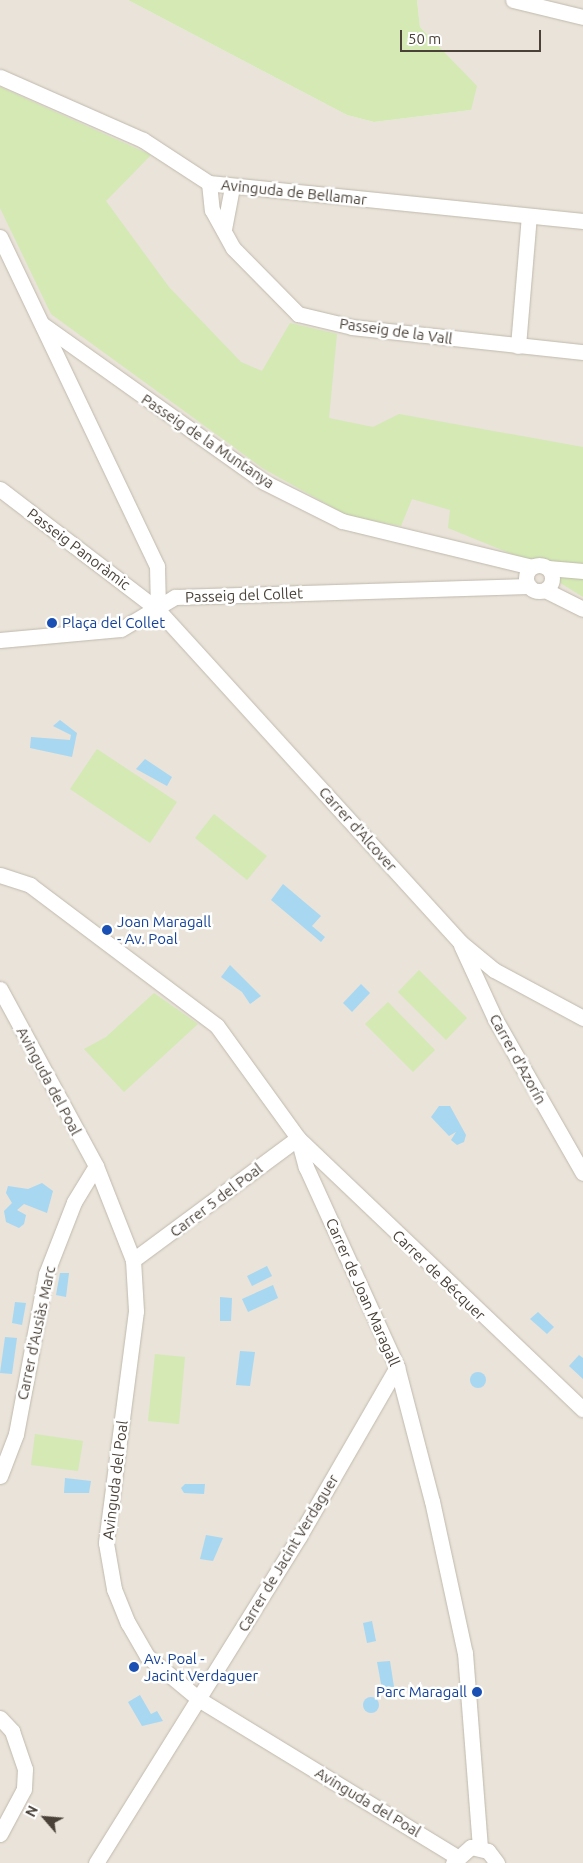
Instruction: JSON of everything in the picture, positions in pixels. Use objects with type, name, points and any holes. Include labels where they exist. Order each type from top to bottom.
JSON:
[{"type":"street","points":[[513,0],[583,17]]},
{"type":"street","name":"Avinguda de Bellamar","points":[[0,77],[151,144],[209,183],[232,187],[583,221]]},
{"type":"street","name":"Passeig de la Vall","points":[[209,183],[212,210],[253,272],[298,314],[352,327],[583,352]]},
{"type":"street","points":[[224,229],[232,187]]},
{"type":"street","points":[[518,346],[529,216]]},
{"type":"street","points":[[0,237],[157,566],[158,610]]},
{"type":"street","name":"Passeig de la Muntanya","points":[[42,324],[264,482],[342,521],[532,567]]},
{"type":"street","points":[[66,375],[71,363],[83,354]]},
{"type":"street","name":"Passeig Panoràmic","points":[[0,489],[158,610]]},
{"type":"street","points":[[583,571],[532,567],[526,576],[529,586],[545,590],[583,609]]},
{"type":"street","points":[[545,590],[552,581],[548,568]]},
{"type":"street","name":"Passeig del Collet","points":[[0,640],[121,629],[158,610],[176,597],[218,593],[529,586]]},
{"type":"street","name":"Carrer d'Alcover","points":[[158,610],[460,942],[494,970],[583,1018]]},
{"type":"street","name":"Carrer de Joan Maragall","points":[[0,875],[30,885],[217,1026],[298,1138],[306,1167],[397,1366],[465,1653],[480,1847]]},
{"type":"street","name":"Carrer d'Azorín","points":[[460,942],[495,1019],[583,1173]]},
{"type":"street","name":"Avinguda del Poal","points":[[0,989],[96,1166],[133,1260],[136,1311],[106,1542],[114,1589],[132,1631],[147,1656],[200,1700],[455,1859]]},
{"type":"street","name":"Carrer 5 del Poal","points":[[133,1260],[298,1138]]},
{"type":"street","name":"Carrer de Bécquer","points":[[298,1138],[583,1410]]},
{"type":"street","name":"Carrer d'Ausiàs Marc","points":[[0,1476],[16,1434],[46,1274],[74,1202],[96,1166]]},
{"type":"street","name":"Carrer de Jacint Verdaguer","points":[[96,1863],[200,1700],[397,1366]]},
{"type":"street","points":[[0,1718],[12,1730],[25,1769],[24,1789],[0,1834]]},
{"type":"street","points":[[455,1859],[480,1847],[497,1863]]},
{"type":"shaded area","points":[[0,0],[128,0],[347,115],[374,122],[471,110],[460,69],[420,27],[417,0],[583,0],[583,1863],[0,1863]]},
{"type":"green space","points":[[128,0],[417,0],[420,27],[477,86],[471,110],[374,122],[347,115]]},
{"type":"green space","points":[[0,87],[151,155],[106,201],[169,287],[241,362],[262,371],[290,323],[337,334],[329,418],[373,427],[399,414],[583,447],[583,597],[517,556],[448,528],[450,510],[412,499],[401,526],[348,516],[264,469],[51,314],[0,208]]},
{"type":"green space","points":[[97,749],[177,802],[150,843],[70,789]]},
{"type":"green space","points":[[214,814],[267,856],[247,880],[195,838]]},
{"type":"green space","points":[[419,970],[467,1018],[446,1040],[398,992]]},
{"type":"green space","points":[[154,993],[198,1024],[124,1092],[84,1049],[106,1037]]},
{"type":"green space","points":[[388,1002],[435,1050],[413,1072],[365,1024]]},
{"type":"green space","points":[[155,1354],[185,1357],[179,1424],[148,1421]]},
{"type":"green space","points":[[35,1434],[83,1441],[78,1471],[31,1465]]},
{"type":"water","points":[[60,720],[77,733],[72,757],[30,748],[31,737],[70,740],[71,735],[53,726]]},
{"type":"water","points":[[145,759],[172,777],[167,786],[136,769]]},
{"type":"water","points":[[283,884],[321,916],[312,926],[325,937],[321,942],[271,900]]},
{"type":"water","points":[[230,965],[261,996],[250,1004],[242,992],[221,977]]},
{"type":"water","points":[[361,984],[370,993],[352,1012],[343,1003]]},
{"type":"water","points":[[439,1106],[450,1106],[466,1135],[464,1142],[457,1145],[451,1140],[456,1132],[449,1136],[431,1117]]},
{"type":"water","points":[[42,1183],[53,1191],[47,1213],[24,1204],[17,1210],[26,1215],[24,1224],[19,1228],[6,1222],[4,1211],[12,1203],[6,1193],[8,1186],[28,1189]]},
{"type":"water","points":[[267,1266],[272,1276],[252,1286],[247,1276]]},
{"type":"water","points":[[60,1273],[69,1273],[66,1297],[56,1295]]},
{"type":"water","points":[[273,1285],[278,1298],[248,1312],[242,1299]]},
{"type":"water","points":[[220,1297],[232,1298],[231,1321],[220,1321]]},
{"type":"water","points":[[15,1302],[26,1303],[22,1325],[12,1323]]},
{"type":"water","points":[[538,1312],[554,1327],[547,1334],[530,1319]]},
{"type":"water","points":[[5,1337],[17,1338],[12,1374],[0,1373]]},
{"type":"water","points":[[240,1351],[255,1352],[250,1386],[236,1385]]},
{"type":"water","points":[[579,1355],[583,1358],[583,1379],[569,1366]]},
{"type":"water","points":[[478,1372],[484,1374],[486,1380],[484,1386],[478,1388],[472,1386],[470,1380],[472,1374]]},
{"type":"water","points":[[65,1478],[91,1481],[89,1493],[64,1493]]},
{"type":"water","points":[[185,1484],[205,1484],[204,1494],[184,1493],[181,1488]]},
{"type":"water","points":[[206,1535],[223,1538],[213,1561],[200,1559]]},
{"type":"water","points":[[372,1621],[376,1641],[367,1643],[363,1623]]},
{"type":"water","points":[[390,1661],[394,1687],[382,1689],[377,1662]]},
{"type":"water","points":[[140,1695],[151,1714],[157,1711],[163,1721],[142,1726],[128,1702]]},
{"type":"water","points":[[368,1697],[374,1697],[379,1702],[377,1711],[368,1713],[363,1708],[363,1702]]},
{"type":"place","name":"Plaça del Collet","points":[[52,623]]},
{"type":"place","name":"Joan Maragall - Av. Poal","points":[[107,930]]},
{"type":"place","name":"Av. Poal - Jacint Verdaguer","points":[[134,1667]]},
{"type":"place","name":"Parc Maragall","points":[[477,1692]]}]
